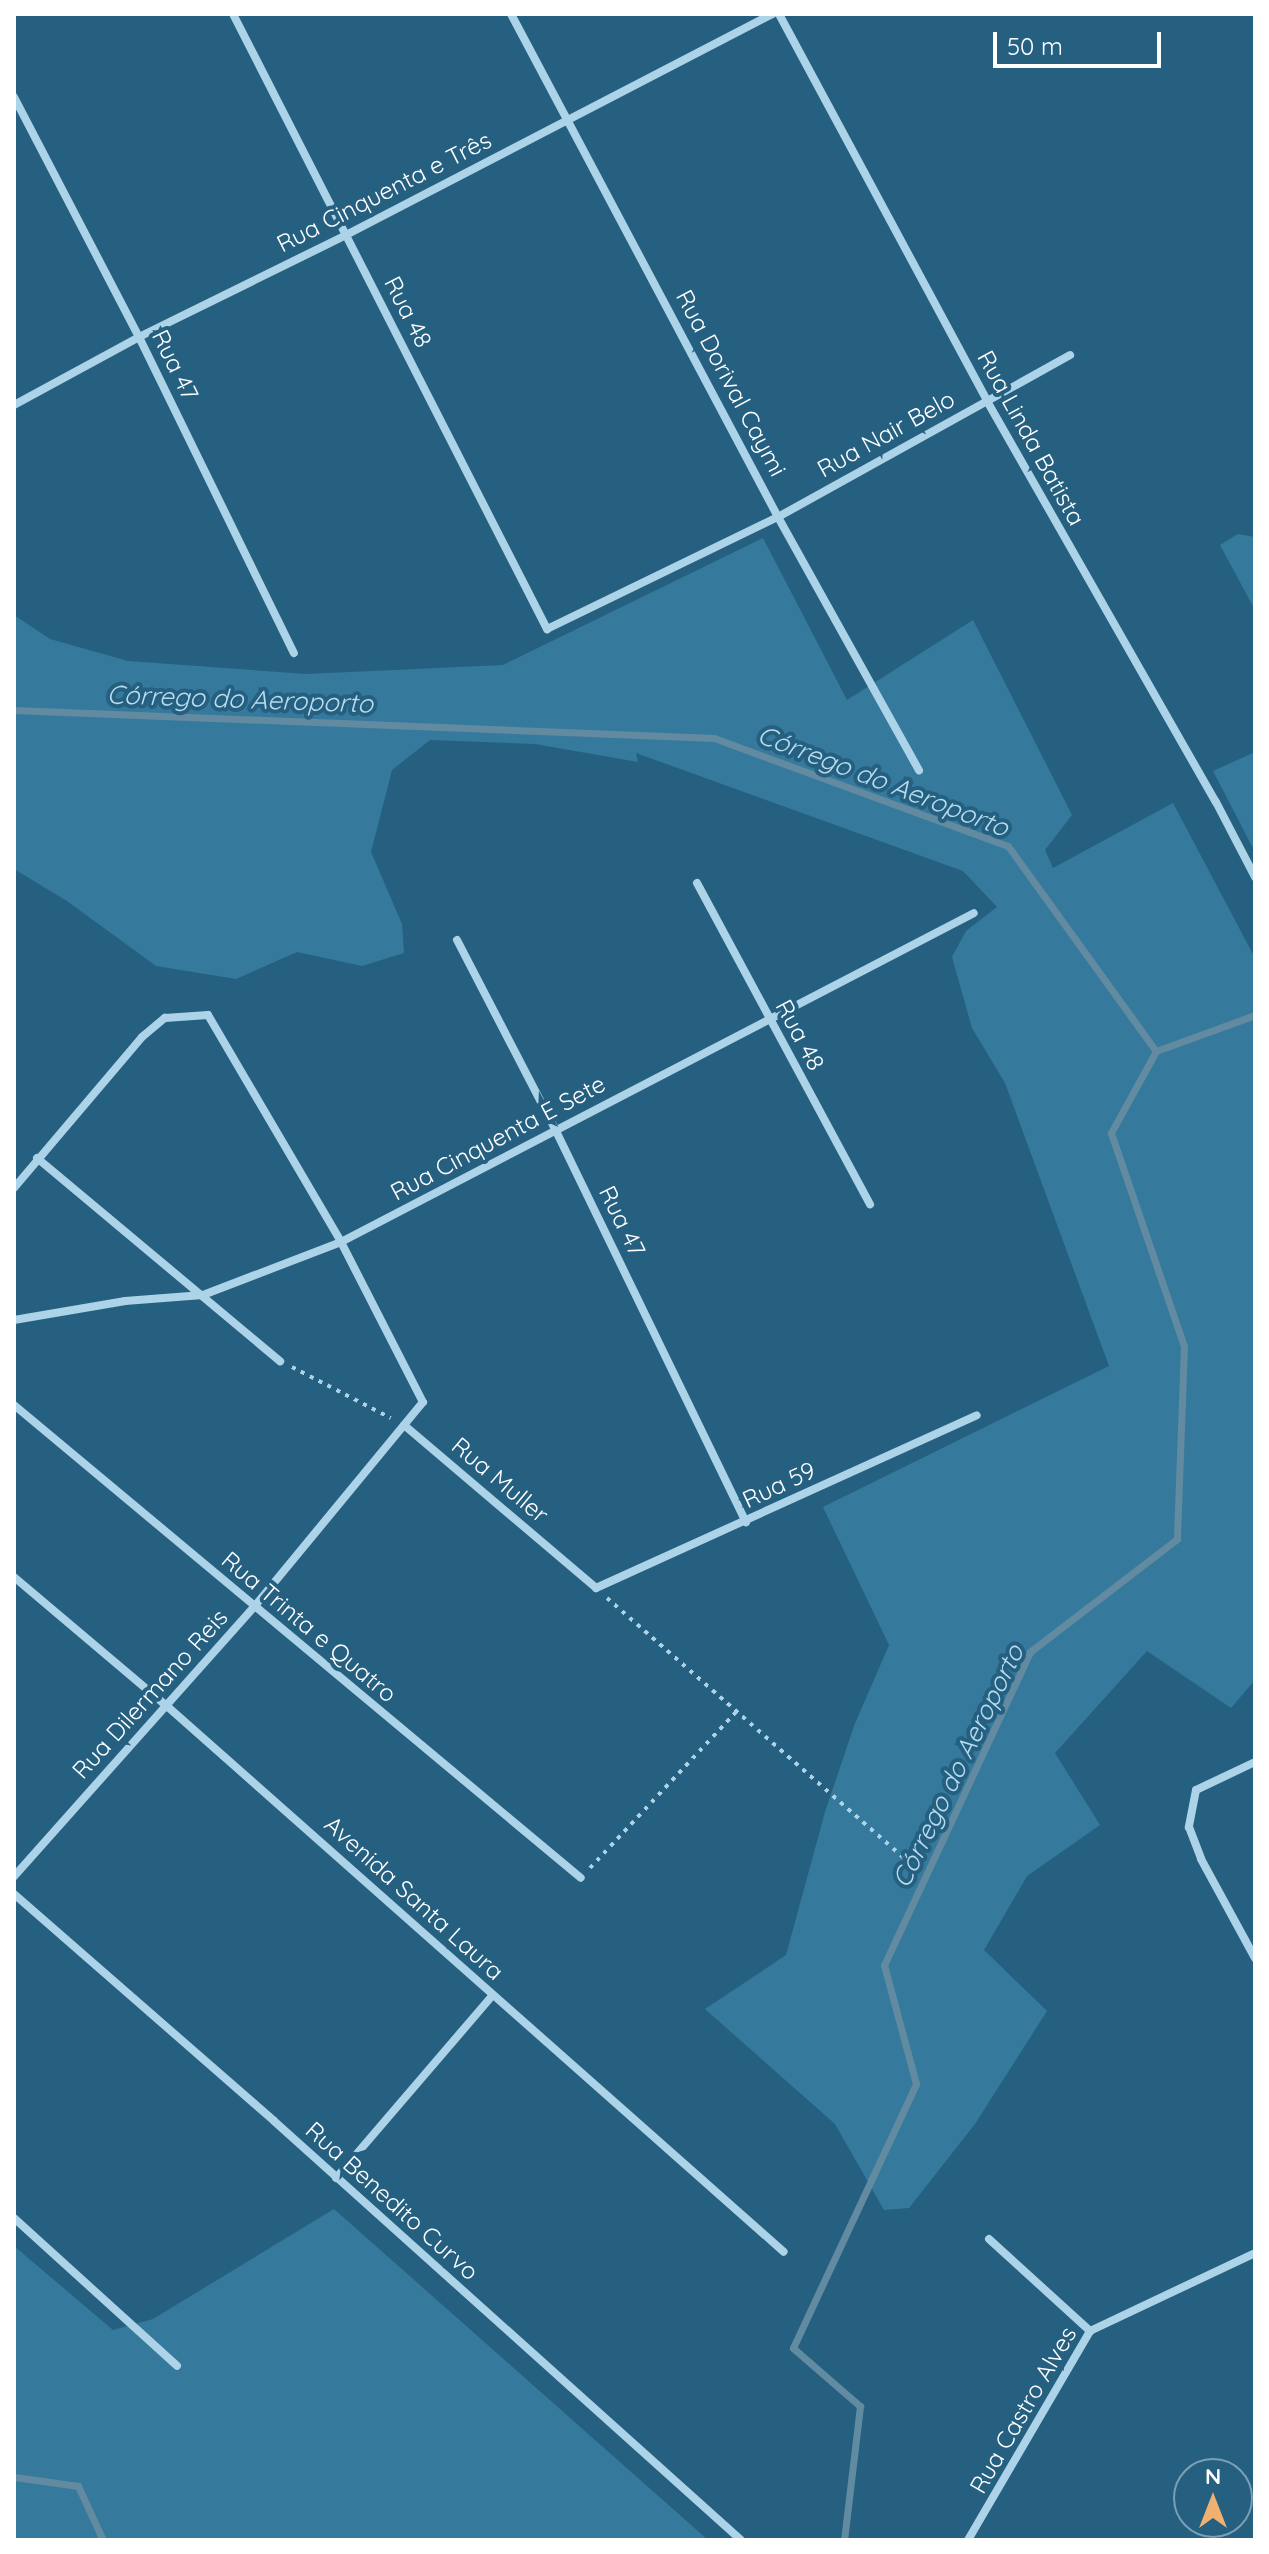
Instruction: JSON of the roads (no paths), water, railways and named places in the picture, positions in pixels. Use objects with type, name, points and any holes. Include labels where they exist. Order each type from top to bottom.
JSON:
[{"type":"street","name":"Rua 48","points":[[233,14],[547,629]]},
{"type":"street","name":"Rua Dorival Caymi","points":[[511,14],[570,119],[778,517],[919,770]]},
{"type":"street","name":"Rua Cinquenta e Três","points":[[14,405],[139,337],[346,235],[776,14]]},
{"type":"street","name":"Rua Linda Batista","points":[[776,14],[987,401],[1216,802],[1255,877]]},
{"type":"street","name":"Rua 47","points":[[14,97],[139,337],[294,653]]},
{"type":"street","name":"Rua Nair Belo","points":[[547,629],[778,517],[1070,355]]},
{"type":"street","name":"Rua 48","points":[[697,883],[870,1204]]},
{"type":"street","name":"Rua Cinquenta E Sete","points":[[14,1320],[125,1301],[203,1295],[341,1242],[974,913]]},
{"type":"street","name":"Rua 47","points":[[457,940],[556,1131],[746,1522]]},
{"type":"street","points":[[14,1188],[142,1037],[165,1018],[208,1015],[341,1242]]},
{"type":"street","points":[[37,1158],[280,1361]]},
{"type":"street","name":"Rua Dilermano Reis","points":[[14,1876],[168,1707],[423,1402],[341,1242]]},
{"type":"street","name":"Rua Trinta e Quatro","points":[[14,1405],[581,1878]]},
{"type":"street","name":"Rua 59","points":[[596,1588],[977,1415]]},
{"type":"street","name":"Rua Muller","points":[[404,1425],[596,1588]]},
{"type":"street","name":"Avenida Santa Laura","points":[[14,1577],[168,1707],[784,2252]]},
{"type":"street","points":[[1255,1762],[1196,1790],[1189,1827],[1201,1859],[1255,1958]]},
{"type":"street","name":"Rua Benedito Curvo","points":[[14,1894],[741,2540]]},
{"type":"street","points":[[336,2178],[493,1995]]},
{"type":"street","points":[[14,2218],[177,2366]]},
{"type":"street","points":[[989,2239],[1090,2331]]},
{"type":"street","name":"Rua Castro Alves","points":[[968,2540],[1090,2331],[1255,2253]]},
{"type":"waterway","name":"Córrego do Aeroporto","points":[[14,710],[714,738],[1008,846],[1156,1051],[1111,1133],[1184,1346],[1177,1539],[1030,1652],[884,1965],[916,2084],[793,2348],[860,2406],[844,2540]]},
{"type":"waterway","points":[[1156,1051],[1255,1015]]},
{"type":"waterway","points":[[14,2477],[78,2486],[103,2540]]}]
